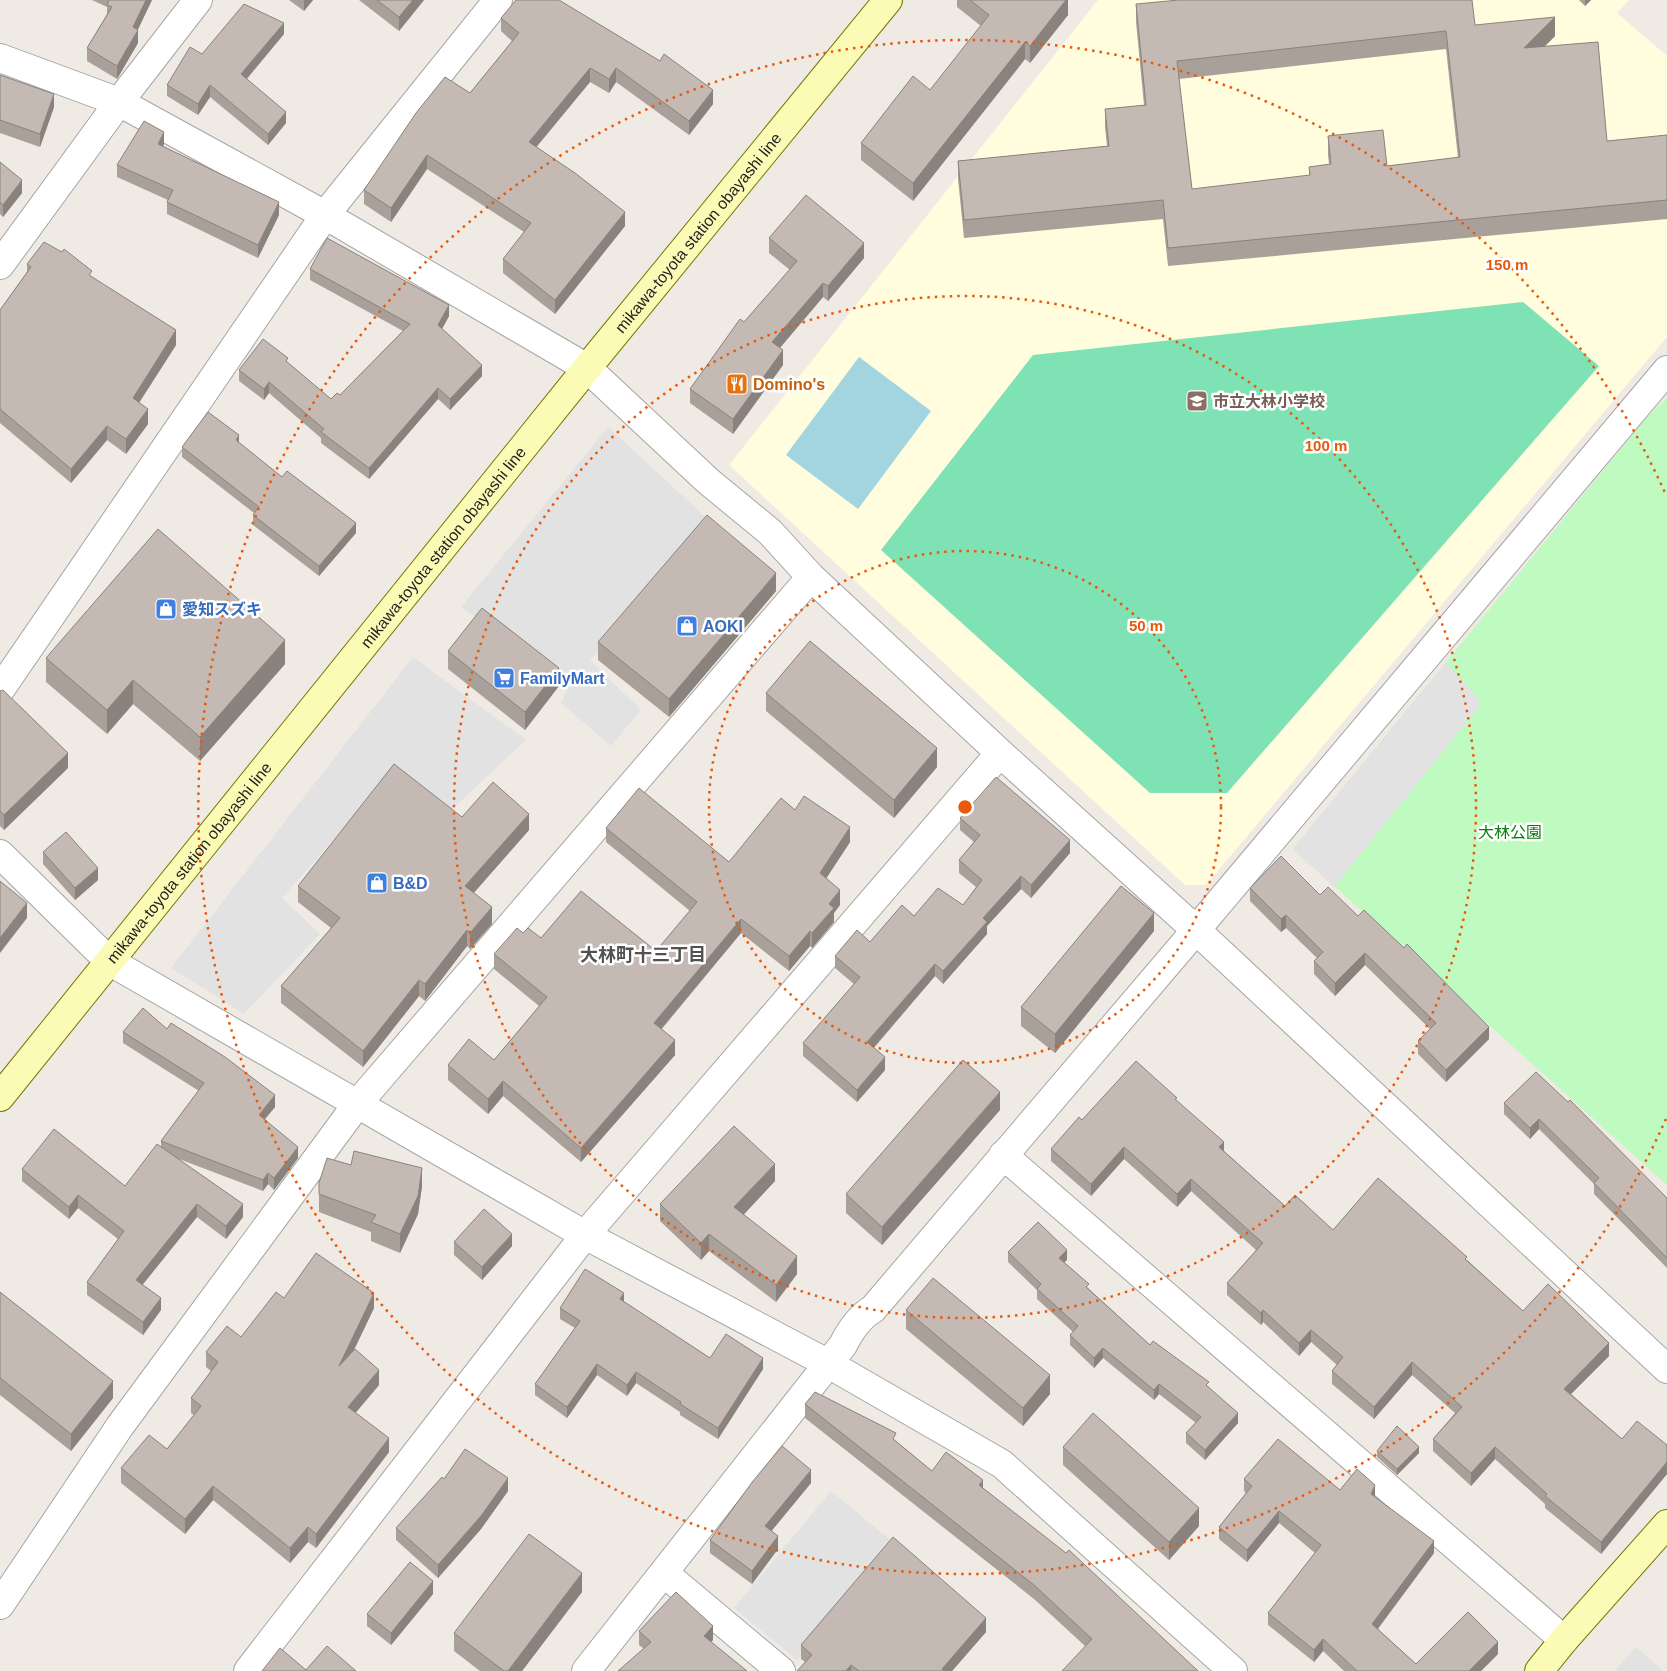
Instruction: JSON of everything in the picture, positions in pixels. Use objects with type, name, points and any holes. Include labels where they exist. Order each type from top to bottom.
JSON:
[{"type":"main road","name":"mikawa-toyota station obayashi line","points":[[0,1097],[588,368],[888,0]]},
{"type":"main road","points":[[1538,1671],[1667,1524]]},
{"type":"street","points":[[0,264],[198,0]]},
{"type":"street","points":[[0,690],[325,215],[498,0]]},
{"type":"street","points":[[0,58],[120,102],[325,215],[588,368],[708,481],[770,532],[810,577],[1000,753],[1196,930],[1667,1369]]},
{"type":"street","points":[[586,1671],[843,1345],[849,1332],[866,1313],[873,1309],[1196,930],[1667,370]]},
{"type":"street","points":[[0,1605],[120,1426],[358,1103],[810,577]]},
{"type":"street","points":[[248,1671],[585,1235],[1000,753]]},
{"type":"street","points":[[0,854],[109,962],[358,1103],[585,1235],[827,1363],[1002,1464],[1233,1671]]},
{"type":"street","points":[[1003,1155],[1564,1640]]},
{"type":"street","points":[[664,1573],[780,1671]]},
{"type":"shaded area","name":"市立大林小学校","points":[[1098,0],[1629,0],[1617,13],[1667,56],[1667,337],[1206,885],[1185,885],[729,465]]},
{"type":"shaded area","points":[[608,427],[711,522],[590,660],[641,710],[611,746],[561,703],[569,686],[461,607]]},
{"type":"shaded area","points":[[413,657],[526,740],[450,811],[393,772],[282,898],[320,934],[244,1014],[171,968]]},
{"type":"shaded area","points":[[1446,662],[1482,703],[1334,887],[1293,849]]},
{"type":"shaded area","points":[[831,1491],[894,1543],[797,1660],[734,1608]]},
{"type":"shaded area","points":[[1636,1647],[1664,1671],[1615,1671]]},
{"type":"green space","points":[[1523,302],[1599,366],[1227,793],[1150,793],[881,550],[1033,355]]},
{"type":"green space","name":"大林公園","points":[[1667,398],[1667,1185],[1293,849],[1647,417]]},
{"type":"water","points":[[859,357],[931,411],[858,509],[786,455]]},
{"type":"building","points":[[109,0],[146,0],[133,27],[138,30],[117,66],[87,48],[112,7],[107,5]]},
{"type":"building","points":[[377,0],[413,0],[399,17]]},
{"type":"building","points":[[516,0],[559,0],[660,61],[664,54],[713,90],[689,121],[616,68],[609,79],[590,68],[529,142],[575,173],[625,212],[555,300],[503,259],[531,223],[427,155],[391,208],[364,190],[416,113],[445,77],[470,93],[519,33],[501,18]]},
{"type":"building","points":[[970,0],[1066,0],[1030,46],[1025,42],[913,183],[861,143],[913,76],[930,90],[989,15]]},
{"type":"building","points":[[1179,0],[1472,0],[1475,25],[1555,17],[1524,48],[1598,42],[1607,141],[1667,135],[1667,200],[1168,248],[1163,200],[964,220],[958,161],[1109,146],[1105,109],[1146,105],[1136,4]],"holes":[[[1446,31],[1460,157],[1387,166],[1383,130],[1328,136],[1331,164],[1309,167],[1310,175],[1192,189],[1177,61]]]},
{"type":"building","points":[[244,4],[284,23],[241,74],[286,112],[268,134],[210,85],[198,104],[167,85],[190,47],[202,54]]},
{"type":"building","points":[[0,75],[54,94],[40,134],[0,120]]},
{"type":"building","points":[[144,121],[164,132],[158,144],[279,202],[258,245],[167,202],[173,190],[117,165]]},
{"type":"building","points":[[0,162],[22,180],[3,205],[0,202]]},
{"type":"building","points":[[806,195],[864,243],[828,286],[823,283],[772,342],[783,350],[733,419],[690,389],[740,319],[744,322],[797,261],[769,238]]},
{"type":"building","points":[[327,238],[449,305],[438,325],[482,365],[450,399],[438,388],[369,468],[321,432],[324,429],[269,382],[264,389],[239,370],[263,339],[288,358],[286,361],[331,399],[337,393],[340,395],[410,324],[310,269]]},
{"type":"building","points":[[44,242],[62,252],[64,249],[92,271],[89,275],[176,330],[133,398],[148,409],[126,439],[107,426],[71,469],[0,409],[0,310],[31,267],[27,264]]},
{"type":"building","points":[[208,412],[239,435],[236,440],[282,477],[287,471],[356,523],[319,566],[253,515],[259,507],[182,447]]},
{"type":"building","name":"AOKI","points":[[707,515],[776,573],[669,699],[598,642]]},
{"type":"building","name":"愛知スズキ","points":[[158,529],[285,640],[200,737],[133,680],[107,710],[46,658]]},
{"type":"building","name":"FamilyMart","points":[[482,608],[559,668],[525,712],[448,651]]},
{"type":"building","points":[[810,641],[937,748],[894,800],[766,693]]},
{"type":"building","points":[[3,690],[68,753],[4,815],[0,811],[0,691]]},
{"type":"building","points":[[394,764],[462,817],[493,782],[529,814],[465,886],[492,907],[470,933],[467,930],[425,984],[419,980],[363,1051],[281,986],[340,918],[298,886]]},
{"type":"building","points":[[996,777],[1070,840],[1031,885],[1021,876],[983,918],[987,922],[943,971],[935,964],[867,1042],[885,1057],[857,1090],[803,1043],[860,977],[835,956],[857,930],[870,942],[902,905],[914,916],[938,888],[963,905],[982,880],[959,860],[980,835],[960,818]]},
{"type":"building","points":[[639,788],[729,862],[781,798],[795,810],[804,796],[850,827],[820,873],[840,890],[829,904],[834,908],[812,933],[810,931],[789,956],[741,919],[654,1023],[675,1040],[581,1148],[503,1081],[488,1099],[448,1065],[469,1039],[494,1060],[547,997],[494,954],[517,928],[523,933],[528,928],[541,938],[581,891],[656,951],[697,902],[606,828]]},
{"type":"building","points":[[66,832],[98,868],[75,888],[43,852]]},
{"type":"building","points":[[1281,856],[1320,895],[1328,887],[1358,916],[1364,910],[1404,948],[1407,944],[1489,1027],[1446,1070],[1418,1041],[1436,1023],[1365,953],[1335,983],[1314,961],[1323,952],[1286,915],[1281,919],[1250,888]]},
{"type":"building","points":[[0,881],[27,903],[0,938]]},
{"type":"building","points":[[1121,886],[1154,913],[1055,1034],[1021,1007]]},
{"type":"building","points":[[143,1008],[167,1029],[171,1023],[225,1057],[275,1095],[259,1115],[298,1147],[274,1178],[268,1173],[263,1180],[161,1141],[204,1083],[123,1032]]},
{"type":"building","points":[[963,1060],[1000,1092],[882,1227],[846,1194]]},
{"type":"building","points":[[1136,1061],[1177,1098],[1175,1099],[1224,1142],[1219,1147],[1285,1206],[1295,1195],[1333,1230],[1378,1178],[1467,1257],[1465,1259],[1523,1311],[1548,1284],[1609,1343],[1564,1389],[1622,1439],[1637,1421],[1667,1445],[1667,1462],[1601,1542],[1545,1496],[1547,1494],[1495,1447],[1471,1473],[1433,1439],[1462,1407],[1412,1362],[1374,1407],[1332,1371],[1343,1357],[1311,1330],[1299,1343],[1263,1310],[1261,1313],[1227,1283],[1263,1243],[1191,1179],[1177,1194],[1124,1147],[1091,1184],[1051,1149],[1079,1117],[1082,1120]]},
{"type":"building","points":[[1536,1072],[1568,1102],[1570,1100],[1667,1198],[1667,1258],[1594,1183],[1599,1178],[1539,1119],[1530,1128],[1504,1103]]},
{"type":"building","points":[[734,1126],[775,1164],[734,1207],[797,1256],[776,1285],[709,1234],[701,1243],[660,1204]]},
{"type":"building","points":[[54,1129],[125,1186],[157,1144],[243,1204],[226,1226],[197,1204],[136,1280],[161,1298],[143,1322],[87,1282],[124,1231],[78,1195],[69,1207],[22,1169]]},
{"type":"building","points":[[354,1151],[422,1168],[418,1196],[400,1234],[371,1222],[376,1215],[319,1194],[319,1183],[327,1158],[351,1165]]},
{"type":"building","points":[[484,1209],[512,1234],[482,1267],[454,1242]]},
{"type":"building","points":[[1038,1222],[1067,1250],[1059,1258],[1089,1284],[1086,1287],[1150,1345],[1153,1341],[1209,1382],[1206,1385],[1238,1413],[1205,1450],[1186,1433],[1201,1417],[1159,1384],[1154,1390],[1103,1348],[1094,1358],[1070,1335],[1078,1326],[1037,1289],[1041,1284],[1008,1252]]},
{"type":"building","points":[[316,1253],[374,1293],[339,1366],[355,1349],[379,1370],[348,1407],[389,1438],[316,1534],[308,1527],[290,1548],[213,1486],[185,1519],[121,1468],[149,1435],[167,1449],[201,1406],[191,1398],[218,1362],[206,1352],[227,1326],[241,1337],[276,1292],[284,1298]]},
{"type":"building","points":[[585,1269],[624,1293],[620,1299],[710,1358],[726,1334],[763,1358],[718,1428],[680,1404],[681,1402],[636,1372],[627,1385],[597,1364],[567,1407],[535,1384],[580,1321],[560,1308]]},
{"type":"building","points":[[933,1278],[1050,1375],[1023,1408],[906,1310]]},
{"type":"building","points":[[0,1292],[113,1381],[71,1434],[0,1378]]},
{"type":"building","points":[[815,1392],[896,1433],[893,1439],[932,1471],[946,1452],[983,1480],[979,1485],[1066,1553],[1069,1550],[1198,1671],[1062,1671],[1092,1639],[1034,1585],[805,1404]]},
{"type":"building","points":[[1093,1413],[1199,1508],[1169,1542],[1063,1447]]},
{"type":"building","points":[[1397,1426],[1419,1447],[1397,1469],[1377,1451]]},
{"type":"building","points":[[1278,1439],[1340,1490],[1357,1469],[1375,1485],[1371,1494],[1434,1541],[1372,1624],[1416,1664],[1468,1612],[1498,1642],[1469,1671],[1357,1671],[1323,1639],[1314,1650],[1268,1613],[1321,1545],[1279,1511],[1247,1550],[1219,1527],[1252,1486],[1244,1479]]},
{"type":"building","points":[[782,1446],[811,1470],[765,1526],[778,1536],[752,1571],[710,1540],[753,1481]]},
{"type":"building","points":[[465,1449],[508,1478],[481,1516],[438,1565],[396,1528],[442,1477],[444,1479]]},
{"type":"building","points":[[529,1534],[582,1573],[508,1671],[504,1671],[454,1633]]},
{"type":"building","points":[[893,1537],[986,1618],[942,1669],[944,1671],[859,1671],[851,1665],[846,1671],[797,1671],[812,1655],[801,1645]]},
{"type":"building","points":[[410,1562],[433,1581],[391,1633],[367,1614]]},
{"type":"building","points":[[676,1592],[713,1626],[704,1636],[747,1671],[618,1671],[651,1642],[639,1631]]},
{"type":"building","points":[[327,1646],[356,1671],[262,1671],[280,1648],[306,1670]]},
{"type":"place","name":"Domino's","points":[[737,384]]},
{"type":"place","name":"市立大林小学校","points":[[1197,401]]},
{"type":"place","name":"愛知スズキ","points":[[166,609]]},
{"type":"place","name":"AOKI","points":[[687,626]]},
{"type":"place","name":"FamilyMart","points":[[504,678]]},
{"type":"place","name":"B&D","points":[[377,883]]},
{"type":"district","name":"大林町十三丁目","points":[[643,955]]}]
